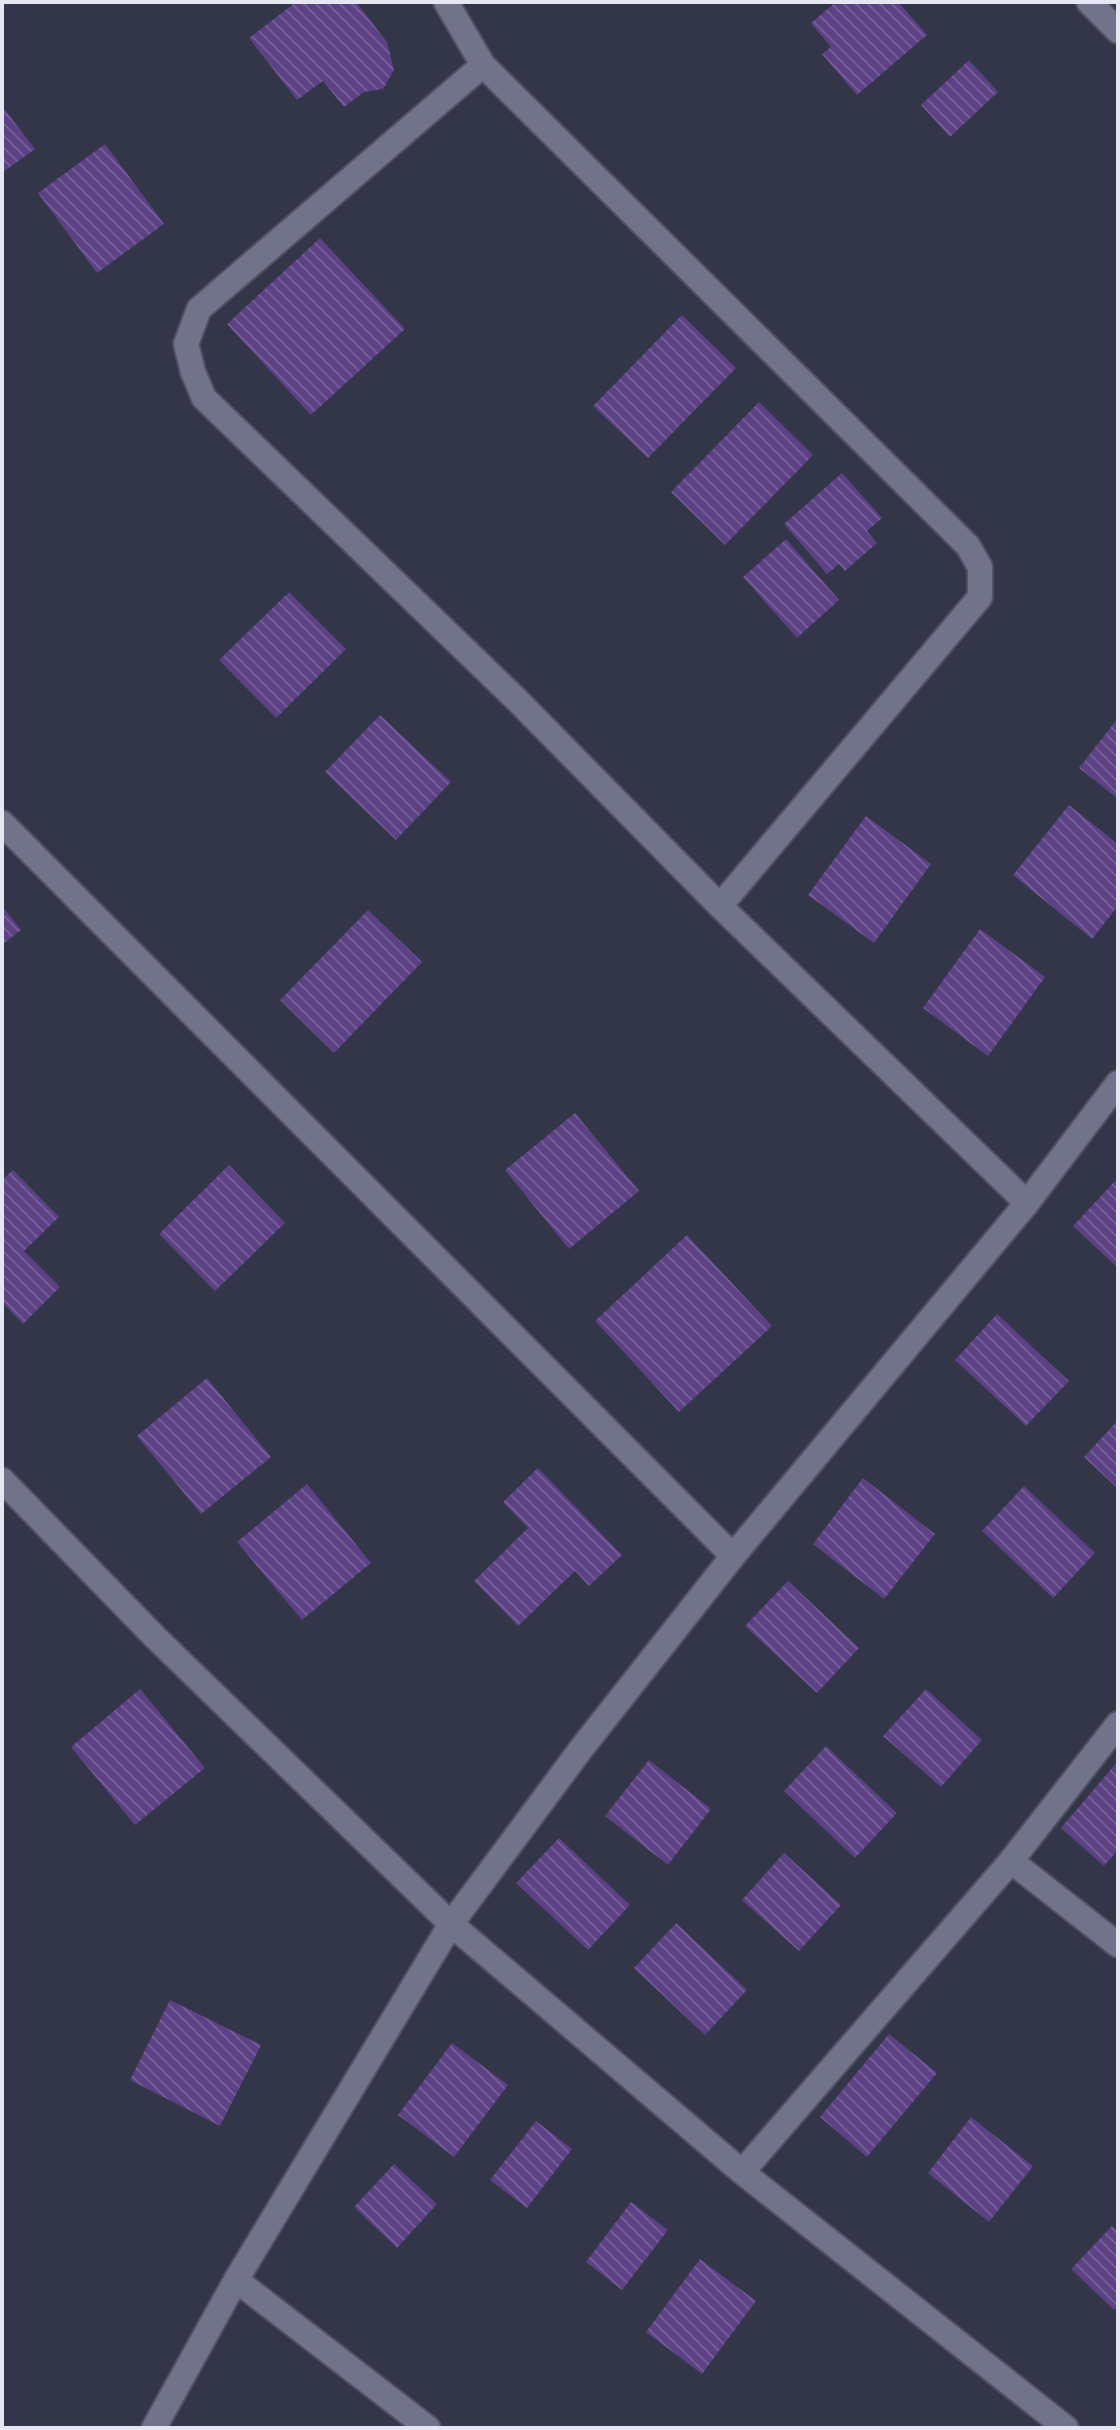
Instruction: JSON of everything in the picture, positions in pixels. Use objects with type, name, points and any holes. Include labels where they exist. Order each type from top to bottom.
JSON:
[{"type":"street","points":[[446,2],[483,65],[968,546],[980,567],[980,597],[720,906]]},
{"type":"street","points":[[1089,2],[1118,31]]},
{"type":"street","points":[[483,65],[199,309],[186,344],[204,398],[517,700],[720,906],[1027,1203]]},
{"type":"street","points":[[2,823],[733,1556]]},
{"type":"street","points":[[154,2428],[236,2280],[451,1924],[581,1749],[733,1556],[1027,1203],[1118,1083]]},
{"type":"street","points":[[2,1480],[156,1638],[451,1924],[742,2172],[1066,2428]]},
{"type":"street","points":[[742,2172],[1011,1861],[1118,1724]]},
{"type":"street","points":[[1011,1861],[1118,1945]]},
{"type":"street","points":[[236,2280],[428,2428]]},
{"type":"building","points":[[296,2],[356,2],[387,42],[394,70],[383,89],[364,92],[344,107],[323,81],[297,100],[249,38]]},
{"type":"building","points":[[836,2],[902,2],[900,4],[927,35],[857,95],[822,54],[831,47],[811,23]]},
{"type":"building","points":[[969,60],[998,92],[950,137],[921,105]]},
{"type":"building","points":[[2,106],[35,149],[2,173]]},
{"type":"building","points":[[105,144],[164,224],[97,273],[38,193]]},
{"type":"building","points":[[320,238],[405,329],[311,415],[227,324]]},
{"type":"building","points":[[682,315],[736,368],[648,458],[593,406]]},
{"type":"building","points":[[759,402],[813,455],[725,545],[671,492]]},
{"type":"building","points":[[842,473],[882,518],[867,531],[877,543],[845,571],[839,564],[827,574],[784,524]]},
{"type":"building","points":[[786,539],[839,600],[797,638],[743,577]]},
{"type":"building","points":[[289,592],[346,649],[276,718],[219,660]]},
{"type":"building","points":[[380,715],[451,782],[396,840],[325,772]]},
{"type":"building","points":[[1118,718],[1118,799],[1079,768]]},
{"type":"building","points":[[1069,805],[1118,844],[1118,906],[1092,939],[1013,875]]},
{"type":"building","points":[[866,816],[931,864],[874,943],[808,895]]},
{"type":"building","points":[[2,906],[21,930],[2,945]]},
{"type":"building","points":[[368,910],[422,962],[334,1053],[280,1000]]},
{"type":"building","points":[[980,929],[1045,977],[988,1056],[923,1008]]},
{"type":"building","points":[[575,1113],[639,1191],[569,1249],[505,1170]]},
{"type":"building","points":[[229,1165],[285,1223],[215,1291],[159,1234]]},
{"type":"building","points":[[13,1170],[59,1217],[24,1251],[60,1287],[23,1324],[2,1302],[2,1180]]},
{"type":"building","points":[[1115,1181],[1118,1183],[1118,1268],[1073,1226]]},
{"type":"building","points":[[687,1235],[772,1326],[679,1412],[595,1321]]},
{"type":"building","points":[[997,1314],[1069,1381],[1026,1426],[955,1360]]},
{"type":"building","points":[[207,1378],[271,1457],[201,1514],[137,1436]]},
{"type":"building","points":[[1118,1420],[1118,1489],[1084,1457]]},
{"type":"building","points":[[538,1468],[622,1555],[589,1586],[575,1571],[518,1626],[474,1581],[528,1528],[503,1502]]},
{"type":"building","points":[[863,1478],[935,1534],[884,1599],[813,1544]]},
{"type":"building","points":[[307,1484],[371,1563],[302,1620],[237,1542]]},
{"type":"building","points":[[1024,1486],[1095,1553],[1053,1598],[982,1531]]},
{"type":"building","points":[[788,1581],[859,1648],[817,1693],[745,1626]]},
{"type":"building","points":[[140,1689],[205,1768],[135,1825],[71,1747]]},
{"type":"building","points":[[926,1689],[982,1740],[941,1787],[883,1736]]},
{"type":"building","points":[[826,1746],[897,1813],[855,1858],[784,1791]]},
{"type":"building","points":[[649,1760],[711,1809],[668,1865],[605,1816]]},
{"type":"building","points":[[1118,1761],[1118,1850],[1104,1866],[1061,1828]]},
{"type":"building","points":[[559,1838],[630,1905],[588,1950],[516,1883]]},
{"type":"building","points":[[784,1853],[841,1905],[799,1951],[742,1900]]},
{"type":"building","points":[[676,1923],[747,1990],[705,2035],[634,1968]]},
{"type":"building","points":[[170,2000],[261,2045],[220,2126],[130,2080]]},
{"type":"building","points":[[889,2034],[937,2073],[867,2157],[820,2117]]},
{"type":"building","points":[[452,2043],[508,2085],[454,2157],[398,2115]]},
{"type":"building","points":[[971,2117],[1033,2166],[989,2222],[928,2173]]},
{"type":"building","points":[[536,2121],[572,2149],[527,2208],[490,2180]]},
{"type":"building","points":[[394,2164],[437,2204],[397,2248],[354,2207]]},
{"type":"building","points":[[631,2202],[668,2230],[622,2290],[586,2262]]},
{"type":"building","points":[[1112,2226],[1118,2232],[1118,2306],[1114,2310],[1071,2269]]},
{"type":"building","points":[[700,2259],[756,2301],[702,2374],[646,2332]]}]
